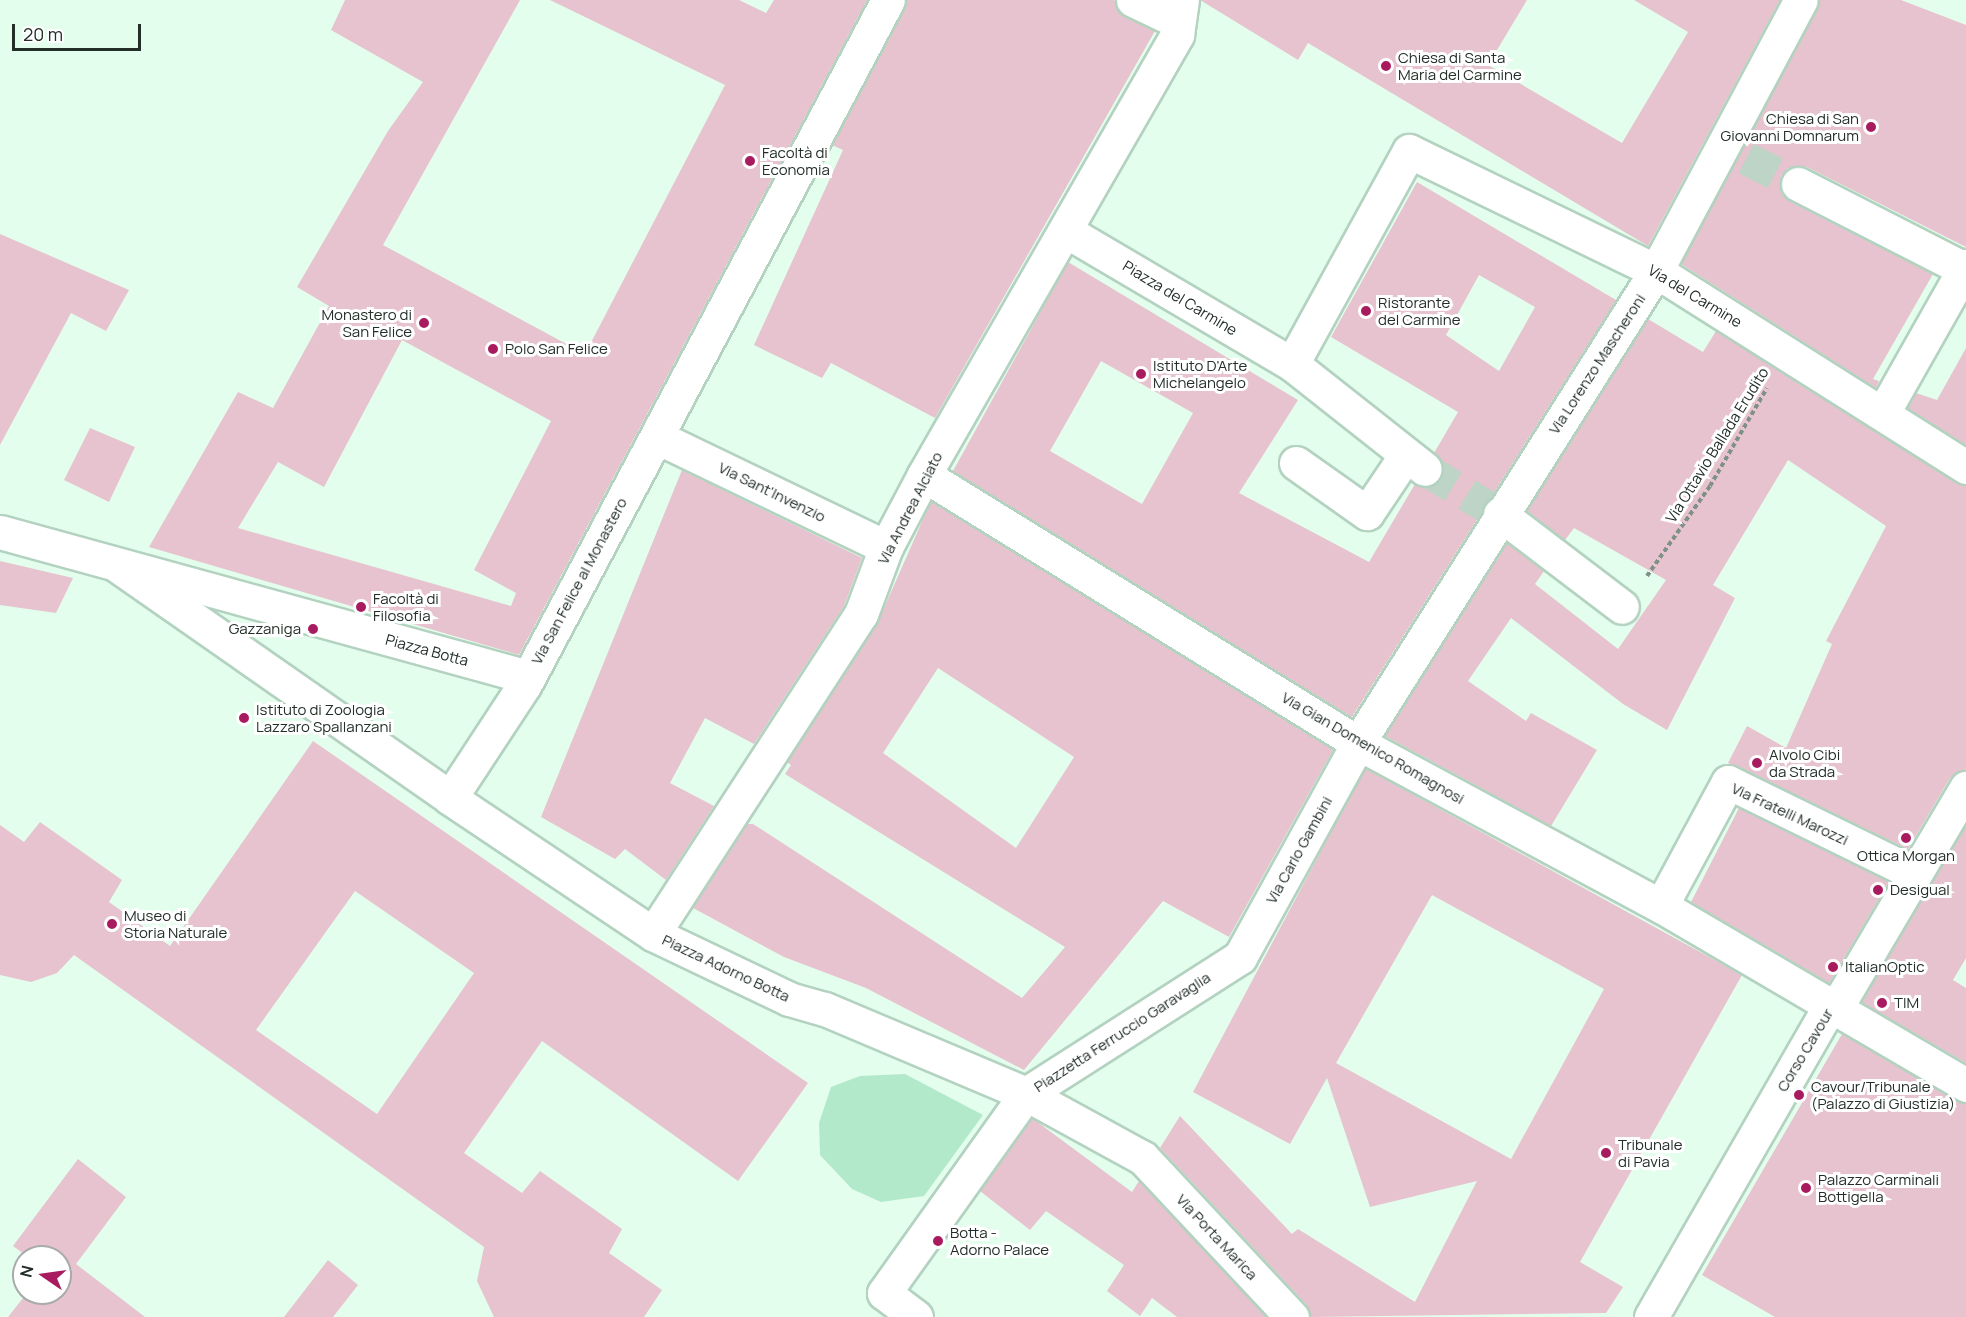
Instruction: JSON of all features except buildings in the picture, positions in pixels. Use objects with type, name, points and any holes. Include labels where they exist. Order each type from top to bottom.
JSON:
[{"type":"street","name":"Via San Felice al Monastero","points":[[450,798],[528,677],[888,0]]},
{"type":"street","points":[[1066,231],[1177,35],[1179,10],[1133,0]]},
{"type":"street","name":"Via Lorenzo Mascheroni","points":[[1358,742],[1500,514],[1734,152],[1801,0]]},
{"type":"street","name":"Via del Carmine","points":[[1292,364],[1409,151],[1656,271],[1884,411],[1966,467]]},
{"type":"street","points":[[1798,184],[1965,267],[1884,411]]},
{"type":"street","name":"Piazza del Carmine","points":[[1066,231],[1292,364],[1415,462],[1367,513],[1296,463]]},
{"type":"street","name":"Via Andrea Alciato","points":[[653,934],[861,614],[886,547],[924,476],[1066,231]]},
{"type":"street","name":"Via Sant'Invenzio","points":[[657,437],[886,547]]},
{"type":"street","name":"Via Gian Domenico Romagnosi","points":[[924,476],[1358,742],[1660,906],[1828,1007],[1966,1085]]},
{"type":"street","points":[[1500,514],[1622,607]]},
{"type":"street","name":"Piazza Botta","points":[[0,532],[528,677]]},
{"type":"street","points":[[118,566],[450,798]]},
{"type":"street","name":"Via Carlo Gambini","points":[[1240,957],[1358,742]]},
{"type":"street","name":"Via Fratelli Marozzi","points":[[1660,906],[1728,782],[1914,873]]},
{"type":"street","name":"Piazza Adorno Botta","points":[[450,798],[653,934],[789,999],[825,1009],[1026,1094]]},
{"type":"street","name":"Corso Cavour","points":[[1651,1317],[1828,1007],[1843,996],[1914,873],[1964,798]]},
{"type":"street","name":"Piazzetta Ferruccio Garavaglia","points":[[1143,1158],[1026,1094],[1240,957]]},
{"type":"street","points":[[916,1317],[884,1293],[1026,1094]]},
{"type":"street","name":"Via Porta Marica","points":[[1143,1158],[1292,1317]]},
{"type":"path","name":"Via Ottavio Ballada Erudito","points":[[1622,607],[1710,486],[1788,352]]},
{"type":"green space","points":[[905,1074],[983,1115],[924,1196],[881,1202],[852,1189],[820,1155],[819,1123],[831,1087],[860,1076]]},
{"type":"tunnel","points":[[1746,158],[1798,184]]},
{"type":"tunnel","points":[[1425,469],[1500,514]]},
{"type":"place","name":"Chiesa di Santa Maria del Carmine","points":[[1386,66]]},
{"type":"place","name":"Chiesa di San Giovanni Domnarum","points":[[1871,127]]},
{"type":"place","name":"Facoltà di Economia","points":[[750,161]]},
{"type":"place","name":"Ristorante del Carmine","points":[[1366,311]]},
{"type":"place","name":"Monastero di San Felice","points":[[424,323]]},
{"type":"place","name":"Polo San Felice","points":[[493,349]]},
{"type":"place","name":"Istituto D'Arte Michelangelo","points":[[1141,374]]},
{"type":"place","name":"Facoltà di Filosofia","points":[[361,607]]},
{"type":"place","name":"Gazzaniga","points":[[313,629]]},
{"type":"place","name":"Istituto di Zoologia Lazzaro Spallanzani","points":[[244,718]]},
{"type":"place","name":"Alvolo Cibi da Strada","points":[[1757,763]]},
{"type":"place","name":"Ottica Morgan","points":[[1906,838]]},
{"type":"place","name":"Desigual","points":[[1878,890]]},
{"type":"place","name":"Museo di Storia Naturale","points":[[112,924]]},
{"type":"place","name":"ItalianOptic","points":[[1833,967]]},
{"type":"place","name":"TIM","points":[[1882,1003]]},
{"type":"place","name":"Cavour/Tribunale (Palazzo di Giustizia)","points":[[1799,1095]]},
{"type":"place","name":"Tribunale di Pavia","points":[[1606,1153]]},
{"type":"place","name":"Palazzo Carminali Bottigella","points":[[1806,1188]]},
{"type":"place","name":"Botta - Adorno Palace","points":[[938,1241]]}]
